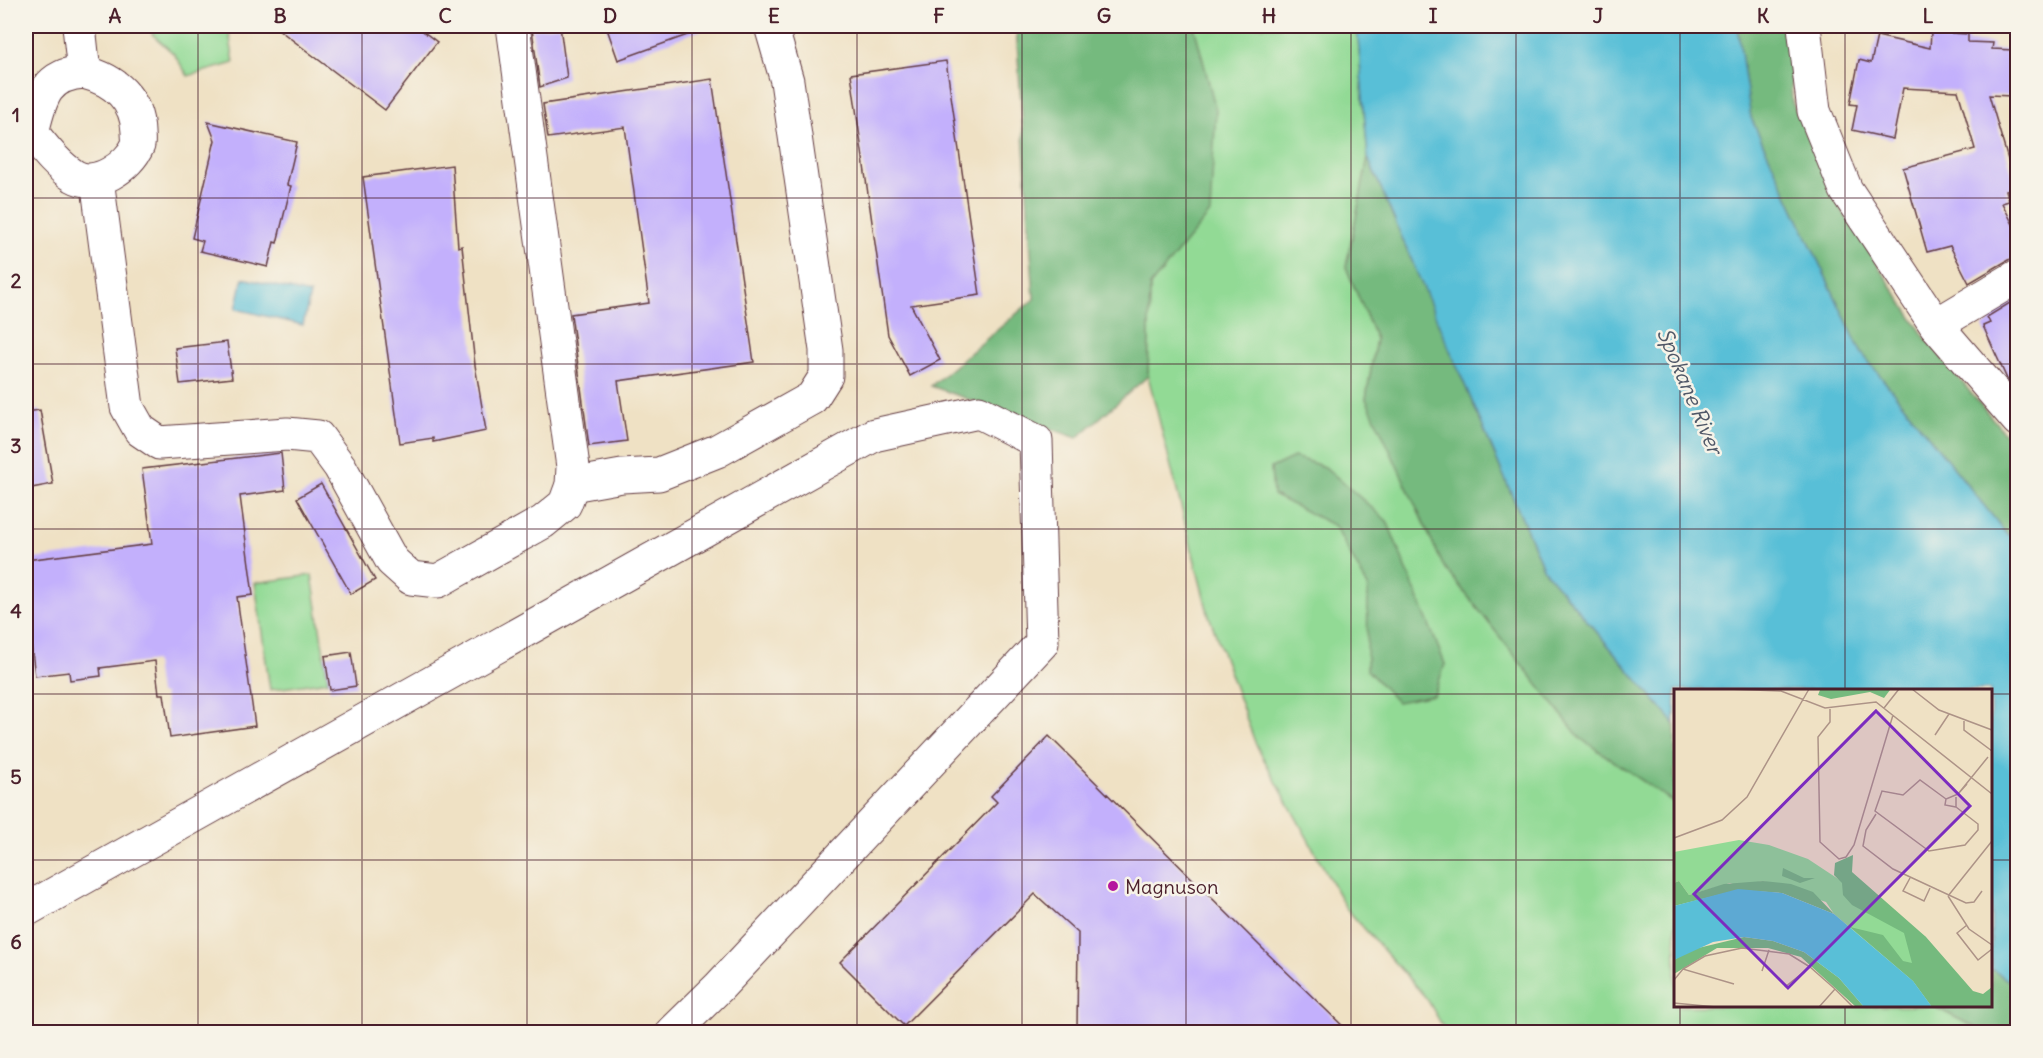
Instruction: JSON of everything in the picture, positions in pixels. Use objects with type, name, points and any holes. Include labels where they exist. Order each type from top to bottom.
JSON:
[{"type":"lane","points":[[79,26],[84,72]]},
{"type":"lane","points":[[97,180],[127,407],[140,430],[159,443],[287,434],[318,436],[340,467],[392,561],[411,578],[438,581],[543,522],[565,504],[572,485],[573,467],[513,26]]},
{"type":"lane","points":[[572,485],[622,476],[659,474],[717,451],[812,398],[826,376],[826,350],[787,81],[771,26]]},
{"type":"lane","points":[[1804,26],[1814,111],[1846,189],[1936,325],[2018,420]]},
{"type":"lane","points":[[84,72],[101,76],[126,96],[137,116],[139,144],[121,168],[97,180],[76,177],[52,158],[29,134],[40,100],[52,84],[72,73],[84,72]]},
{"type":"lane","points":[[1936,325],[2018,276]]},
{"type":"lane","points":[[26,910],[874,435],[979,412],[1036,441],[1042,643],[719,987],[673,1032]]},
{"type":"green space","points":[[163,26],[228,26],[234,63],[188,76],[174,54],[152,34]]},
{"type":"green space","points":[[1016,26],[1357,26],[1368,158],[1346,267],[1376,339],[1366,399],[1580,738],[1674,802],[1674,1007],[1935,1007],[1984,1032],[1446,1032],[1427,999],[1346,908],[1256,745],[1208,613],[1148,376],[1150,286]],"holes":[[[1335,526],[1445,664],[1368,670],[1368,587]]]},
{"type":"green space","points":[[1016,26],[1194,26],[1216,110],[1210,213],[1150,286],[1148,376],[1077,438],[931,386],[1034,299]]},
{"type":"green space","points":[[1737,26],[1789,26],[1792,102],[1838,204],[1926,339],[2017,448],[2017,542],[2006,533],[1861,352],[1751,118]]},
{"type":"green space","points":[[1368,158],[1544,570],[1674,723],[1674,802],[1580,738],[1443,565],[1366,399],[1376,339],[1346,267]]},
{"type":"green space","points":[[1294,457],[1325,467],[1387,521],[1445,664],[1434,695],[1397,702],[1367,670],[1368,587],[1335,526],[1273,495],[1271,468]]},
{"type":"green space","points":[[312,575],[328,681],[270,690],[255,583]]},
{"type":"green space","points":[[1992,970],[2017,986],[2017,1032],[1984,1032],[1935,1007],[1992,1007]]},
{"type":"water","name":"Spokane River","points":[[1357,26],[1737,26],[1751,118],[1861,352],[2006,533],[2017,542],[2017,986],[1992,970],[1992,689],[1674,689],[1674,723],[1544,570],[1368,158]]},
{"type":"water","points":[[243,278],[310,294],[303,325],[236,309]]},
{"type":"building","points":[[274,26],[416,26],[437,42],[385,110]]},
{"type":"building","points":[[560,26],[567,78],[540,87],[532,29]]},
{"type":"building","points":[[606,26],[703,26],[704,29],[618,60]]},
{"type":"building","points":[[1931,32],[1968,34],[1968,42],[1993,43],[1992,49],[2014,50],[2012,96],[1989,95],[2016,187],[2006,190],[2009,201],[2002,203],[2018,234],[2018,257],[2008,260],[1969,283],[1950,246],[1927,252],[1903,168],[1975,149],[1958,91],[1903,88],[1893,139],[1852,130],[1857,105],[1850,104],[1859,60],[1871,63],[1877,36],[1930,48]]},
{"type":"building","points":[[946,61],[980,295],[911,305],[940,360],[910,376],[888,335],[851,74]]},
{"type":"building","points":[[712,79],[754,362],[618,381],[627,441],[589,446],[571,314],[649,303],[625,127],[548,138],[543,104]]},
{"type":"building","points":[[208,122],[297,142],[287,185],[291,186],[277,243],[274,242],[268,267],[200,251],[203,241],[192,238],[215,140]]},
{"type":"building","points":[[452,165],[458,247],[462,246],[475,365],[486,431],[433,442],[433,438],[400,443],[363,177]]},
{"type":"building","points":[[2018,298],[2018,391],[2007,379],[1983,326],[1990,323],[1987,317]]},
{"type":"building","points":[[227,342],[232,378],[180,384],[175,348]]},
{"type":"building","points":[[40,410],[53,484],[26,489],[26,412]]},
{"type":"building","points":[[281,453],[285,490],[240,496],[253,595],[237,597],[255,726],[170,738],[164,694],[159,694],[155,661],[100,668],[101,676],[70,680],[69,672],[35,676],[26,603],[26,560],[152,544],[142,469]]},
{"type":"building","points":[[321,484],[375,580],[351,594],[297,498]]},
{"type":"building","points":[[351,652],[356,686],[330,690],[325,656]]},
{"type":"building","name":"Magnuson","points":[[1049,736],[1349,1032],[1077,1032],[1078,933],[1035,894],[904,1026],[840,962],[997,802],[991,796]]},
{"type":"place","name":"Magnuson","points":[[1113,886]]}]
